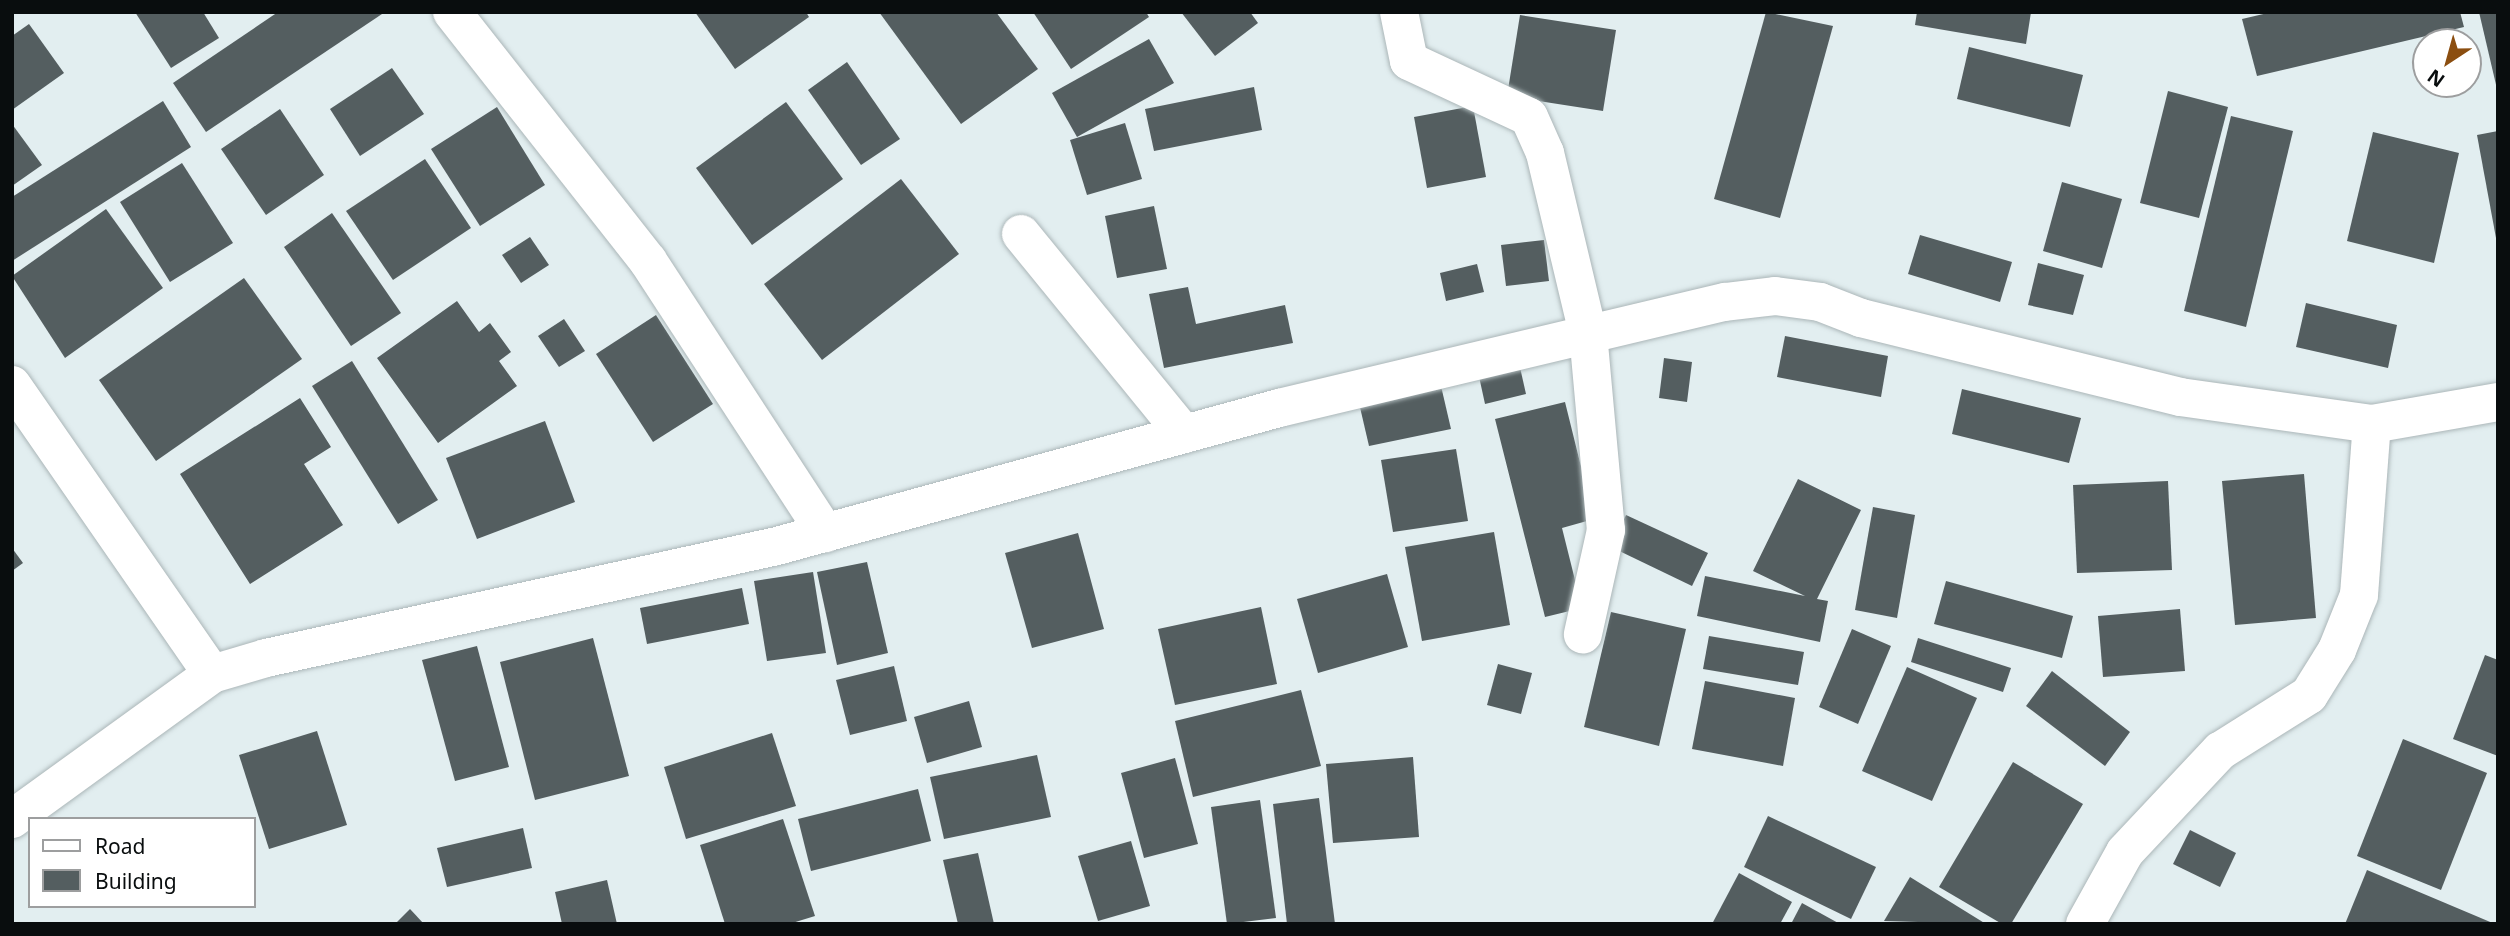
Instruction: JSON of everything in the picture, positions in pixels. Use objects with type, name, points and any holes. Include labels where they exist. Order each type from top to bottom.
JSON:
[{"type":"street","points":[[452,12],[648,261],[825,533]]},
{"type":"street","points":[[1399,12],[1409,61],[1529,117],[1545,153],[1588,333],[1606,530],[1583,634]]},
{"type":"street","points":[[1021,234],[1184,434]]},
{"type":"street","points":[[12,819],[212,674],[825,533],[1184,434],[1588,333],[1775,296],[1821,302],[1861,318],[2180,397],[2372,424],[2498,402]]},
{"type":"street","points":[[12,386],[212,674]]},
{"type":"street","points":[[2085,924],[2125,852],[2220,751],[2309,695],[2337,650],[2359,596],[2372,424]]},
{"type":"building","points":[[135,12],[203,12],[219,38],[171,68]]},
{"type":"building","points":[[278,12],[385,12],[206,132],[173,83]]},
{"type":"building","points":[[695,12],[806,12],[809,17],[735,69]]},
{"type":"building","points":[[879,12],[996,12],[1038,69],[961,124]]},
{"type":"building","points":[[1033,12],[1146,12],[1149,17],[1071,69]]},
{"type":"building","points":[[1181,12],[1250,12],[1258,23],[1215,56]]},
{"type":"building","points":[[1766,12],[1833,26],[1780,218],[1714,199]]},
{"type":"building","points":[[1917,12],[2031,12],[2026,44],[1915,25]]},
{"type":"building","points":[[2272,12],[2460,12],[2464,27],[2412,28],[2412,39],[2257,76],[2242,19]]},
{"type":"building","points":[[2479,12],[2498,12],[2498,89],[2497,89]]},
{"type":"building","points":[[1520,15],[1616,30],[1603,111],[1507,96]]},
{"type":"building","points":[[29,24],[64,73],[12,110],[12,36]]},
{"type":"building","points":[[1149,39],[1174,83],[1077,137],[1052,93]]},
{"type":"building","points":[[1969,47],[2083,75],[2070,127],[1957,99]]},
{"type":"building","points":[[847,62],[900,139],[861,165],[808,90]]},
{"type":"building","points":[[392,68],[424,114],[360,156],[330,109]]},
{"type":"building","points":[[1254,87],[1262,130],[1154,151],[1145,109]]},
{"type":"building","points":[[2168,91],[2228,107],[2199,218],[2140,203]]},
{"type":"building","points":[[163,101],[191,147],[12,261],[12,197]]},
{"type":"building","points":[[786,102],[843,179],[752,245],[696,168]]},
{"type":"building","points":[[1473,106],[1486,177],[1427,188],[1414,117]]},
{"type":"building","points":[[497,107],[545,185],[480,226],[431,149]]},
{"type":"building","points":[[280,109],[324,175],[266,215],[221,149]]},
{"type":"building","points":[[2231,116],[2293,131],[2246,327],[2184,311]]},
{"type":"building","points":[[1125,123],[1142,179],[1087,195],[1070,140]]},
{"type":"building","points":[[12,124],[42,165],[12,186]]},
{"type":"building","points":[[2498,131],[2498,238],[2496,238],[2477,135]]},
{"type":"building","points":[[2373,132],[2459,153],[2434,263],[2347,241]]},
{"type":"building","points":[[425,159],[471,228],[393,280],[346,211]]},
{"type":"building","points":[[182,163],[233,243],[170,282],[120,202]]},
{"type":"building","points":[[901,179],[959,254],[822,360],[764,284]]},
{"type":"building","points":[[2062,182],[2122,199],[2102,268],[2043,251]]},
{"type":"building","points":[[1154,206],[1167,269],[1117,278],[1105,216]]},
{"type":"building","points":[[106,209],[163,288],[65,358],[12,276]]},
{"type":"building","points":[[332,213],[401,313],[351,346],[284,247]]},
{"type":"building","points":[[1920,235],[2012,262],[2000,302],[1908,274]]},
{"type":"building","points":[[530,237],[549,265],[521,283],[502,255]]},
{"type":"building","points":[[1544,240],[1549,281],[1506,286],[1501,245]]},
{"type":"building","points":[[2038,263],[2084,275],[2073,315],[2028,305]]},
{"type":"building","points":[[1477,264],[1484,292],[1446,301],[1440,273]]},
{"type":"building","points":[[244,278],[302,359],[156,461],[99,380]]},
{"type":"building","points":[[1188,287],[1196,324],[1285,305],[1293,343],[1164,368],[1149,294]]},
{"type":"building","points":[[457,301],[479,332],[490,323],[511,352],[499,361],[517,386],[438,443],[377,358]]},
{"type":"building","points":[[2306,303],[2397,325],[2388,368],[2296,347]]},
{"type":"building","points":[[656,315],[713,404],[653,442],[596,354]]},
{"type":"building","points":[[564,319],[585,351],[559,367],[538,336]]},
{"type":"building","points":[[1785,336],[1888,356],[1881,397],[1777,377]]},
{"type":"building","points":[[1664,358],[1692,362],[1687,402],[1659,398]]},
{"type":"building","points":[[352,361],[438,500],[398,524],[312,386]]},
{"type":"building","points":[[1519,363],[1526,394],[1485,404],[1478,372]]},
{"type":"building","points":[[1441,386],[1451,429],[1369,446],[1359,403]]},
{"type":"building","points":[[1962,389],[2081,418],[2069,463],[1952,434]]},
{"type":"building","points":[[300,398],[331,447],[304,464],[343,525],[250,584],[180,474]]},
{"type":"building","points":[[1565,402],[1594,519],[1562,528],[1582,608],[1545,617],[1495,419]]},
{"type":"building","points":[[545,421],[575,502],[477,539],[446,458]]},
{"type":"building","points":[[1456,449],[1468,521],[1393,532],[1381,460]]},
{"type":"building","points":[[2304,474],[2316,618],[2235,625],[2222,481]]},
{"type":"building","points":[[1798,479],[1861,510],[1817,599],[1828,601],[1820,642],[1697,616],[1705,576],[1805,596],[1753,571]]},
{"type":"building","points":[[2168,481],[2172,570],[2077,573],[2073,485]]},
{"type":"building","points":[[1873,507],[1915,515],[1897,618],[1855,610]]},
{"type":"building","points":[[1626,515],[1708,553],[1692,586],[1611,547]]},
{"type":"building","points":[[1494,532],[1510,625],[1422,641],[1405,547]]},
{"type":"building","points":[[1078,533],[1104,629],[1032,648],[1005,553]]},
{"type":"building","points":[[12,548],[23,563],[12,571]]},
{"type":"building","points":[[867,562],[888,653],[837,665],[817,572]]},
{"type":"building","points":[[813,572],[826,653],[767,661],[754,581]]},
{"type":"building","points":[[1387,574],[1408,647],[1318,673],[1297,599]]},
{"type":"building","points":[[1946,581],[2073,616],[2062,658],[1934,624]]},
{"type":"building","points":[[742,588],[749,624],[647,644],[640,608]]},
{"type":"building","points":[[1261,607],[1277,684],[1175,705],[1158,629]]},
{"type":"building","points":[[2180,609],[2185,671],[2103,677],[2098,616]]},
{"type":"building","points":[[1611,612],[1686,629],[1659,746],[1584,727]]},
{"type":"building","points":[[1852,629],[1891,646],[1858,724],[1819,707]]},
{"type":"building","points":[[1709,636],[1804,652],[1798,685],[1703,669]]},
{"type":"building","points":[[593,638],[629,776],[535,800],[500,662]]},
{"type":"building","points":[[1918,638],[2011,668],[2003,692],[1911,662]]},
{"type":"building","points":[[477,646],[509,767],[455,781],[422,660]]},
{"type":"building","points":[[2485,655],[2498,660],[2498,756],[2453,739]]},
{"type":"building","points":[[1498,664],[1532,673],[1521,714],[1487,705]]},
{"type":"building","points":[[894,666],[907,721],[850,735],[836,680]]},
{"type":"building","points":[[1907,667],[1977,698],[1932,801],[1862,771]]},
{"type":"building","points":[[2052,671],[2130,732],[2105,766],[2026,706]]},
{"type":"building","points":[[1705,681],[1795,698],[1783,766],[1692,749]]},
{"type":"building","points":[[1301,690],[1321,766],[1193,797],[1175,721]]},
{"type":"building","points":[[969,701],[982,747],[927,763],[914,717]]},
{"type":"building","points":[[317,731],[347,825],[269,849],[239,755]]},
{"type":"building","points":[[772,733],[796,806],[686,839],[664,767]]},
{"type":"building","points":[[2403,739],[2487,773],[2441,890],[2357,856]]},
{"type":"building","points":[[1037,755],[1051,817],[944,839],[930,777]]},
{"type":"building","points":[[1413,757],[1419,837],[1333,843],[1326,764]]},
{"type":"building","points":[[1175,758],[1198,844],[1144,858],[1121,773]]},
{"type":"building","points":[[2013,762],[2083,804],[2011,924],[2002,924],[1939,887]]},
{"type":"building","points":[[918,789],[931,841],[811,871],[798,819]]},
{"type":"building","points":[[1319,798],[1335,924],[1287,924],[1273,804]]},
{"type":"building","points":[[1260,800],[1276,918],[1227,924],[1211,807]]},
{"type":"building","points":[[1768,816],[1876,867],[1851,919],[1744,867]]},
{"type":"building","points":[[783,819],[815,916],[789,924],[725,924],[700,845]]},
{"type":"building","points":[[523,828],[532,868],[447,887],[437,848]]},
{"type":"building","points":[[2190,830],[2236,853],[2220,887],[2173,864]]},
{"type":"building","points":[[1131,841],[1150,906],[1098,921],[1078,856]]},
{"type":"building","points":[[978,853],[994,924],[958,924],[943,860]]},
{"type":"building","points":[[2367,870],[2495,924],[2345,924]]},
{"type":"building","points":[[1739,873],[1792,902],[1780,924],[1712,924]]},
{"type":"building","points":[[1910,877],[1986,924],[1884,921]]},
{"type":"building","points":[[607,880],[617,924],[562,924],[555,892]]},
{"type":"building","points":[[1802,903],[1840,924],[1791,924]]},
{"type":"building","points":[[410,909],[424,924],[395,924]]}]
